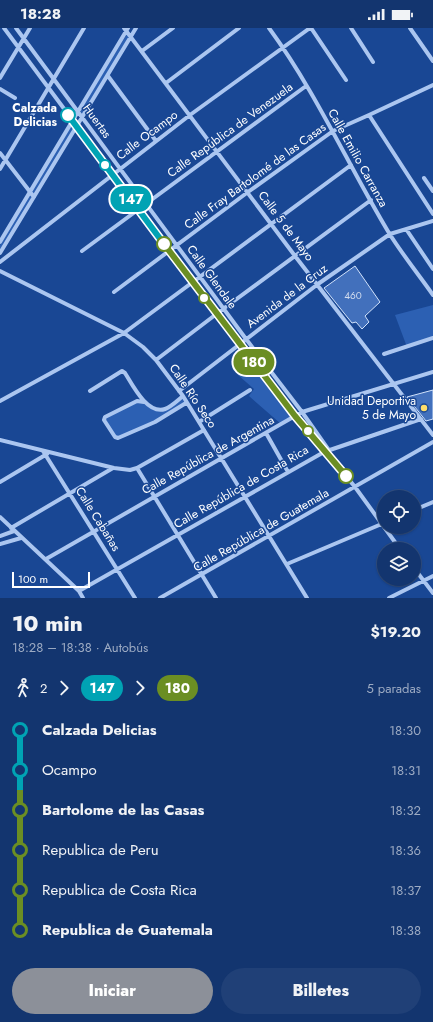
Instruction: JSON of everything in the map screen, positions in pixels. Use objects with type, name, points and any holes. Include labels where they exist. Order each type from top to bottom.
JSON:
[{"type":"street","name":"Calle Glendale","points":[[4,28],[216,314],[295,416],[326,450]]},
{"type":"street","name":"Huertas","points":[[16,28],[176,245]]},
{"type":"street","points":[[0,78],[30,28]]},
{"type":"street","points":[[0,170],[84,28]]},
{"type":"street","points":[[0,254],[136,28]]},
{"type":"street","points":[[142,51],[173,28]]},
{"type":"street","points":[[166,83],[240,28]]},
{"type":"street","name":"Calle Emilio Carranza","points":[[269,28],[283,47],[333,131],[390,234],[433,295]]},
{"type":"street","points":[[311,28],[346,80]]},
{"type":"street","name":"Calle Ocampo","points":[[0,262],[156,140],[311,28]]},
{"type":"street","points":[[351,28],[374,62]]},
{"type":"street","points":[[410,28],[433,61]]},
{"type":"street","points":[[0,242],[126,29]]},
{"type":"street","name":"Calle 5 de Mayo","points":[[126,29],[272,223],[295,256],[433,435]]},
{"type":"street","points":[[108,76],[156,140]]},
{"type":"street","name":"Calle Fray Bartolomé de las Casas","points":[[114,292],[333,131],[370,116],[433,84]]},
{"type":"street","name":"Calle República de Venezuela","points":[[82,251],[306,86]]},
{"type":"street","points":[[0,89],[15,98]]},
{"type":"street","points":[[370,116],[433,214]]},
{"type":"street","points":[[0,153],[34,197]]},
{"type":"street","points":[[0,401],[124,333],[351,165]]},
{"type":"street","points":[[424,178],[433,191]]},
{"type":"street","points":[[156,360],[371,200]]},
{"type":"street","name":"Avenida de la Cruz","points":[[179,391],[318,284],[390,234],[433,221]]},
{"type":"street","points":[[406,229],[433,269]]},
{"type":"street","name":"Calle Glendale","points":[[176,245],[246,340],[302,412],[329,455],[377,516]]},
{"type":"street","name":"Calle Río Seco","points":[[0,271],[124,333],[156,360],[183,396],[246,496],[307,598]]},
{"type":"street","points":[[384,354],[433,338]]},
{"type":"street","points":[[90,391],[122,372],[125,373],[144,402],[153,407],[165,409],[183,396]]},
{"type":"street","name":"Calle República de Argentina","points":[[46,559],[302,412],[433,372]]},
{"type":"street","points":[[199,422],[250,390]]},
{"type":"street","points":[[144,402],[137,402],[105,417],[104,420],[115,437],[118,438],[155,422],[186,403]]},
{"type":"street","points":[[165,409],[167,414]]},
{"type":"street","name":"Calle República de Costa Rica","points":[[79,591],[326,450],[421,419]]},
{"type":"street","points":[[0,440],[114,468],[130,470],[137,468],[204,430]]},
{"type":"street","points":[[266,433],[288,472]]},
{"type":"street","name":"Calle República de Guatemala","points":[[160,598],[433,442]]},
{"type":"street","points":[[0,482],[46,452]]},
{"type":"street","name":"Calle Cabañas","points":[[46,452],[135,598]]},
{"type":"street","points":[[0,536],[114,468]]},
{"type":"street","points":[[137,468],[216,598]]},
{"type":"street","points":[[421,507],[433,502]]},
{"type":"street","points":[[0,517],[12,530],[46,559],[79,591],[83,598]]},
{"type":"street","points":[[287,564],[377,526]]},
{"type":"street","points":[[0,544],[21,538]]},
{"type":"street","points":[[389,598],[433,576]]},
{"type":"street","points":[[421,577],[433,594]]},
{"type":"shaded area","points":[[127,34],[129,37],[83,116],[80,110]]},
{"type":"shaded area","points":[[72,123],[75,127],[0,253],[0,245]]},
{"type":"shaded area","points":[[433,305],[433,338],[407,347],[395,315]]},
{"type":"shaded area","points":[[252,361],[294,416],[281,424],[249,396],[254,389],[238,375]]},
{"type":"shaded area","points":[[184,398],[186,402],[155,422],[118,438],[113,435],[105,417],[137,401],[144,402],[160,410]]},
{"type":"building","points":[[355,266],[380,302],[365,316],[369,322],[362,329],[356,322],[352,323],[324,288]]},
{"type":"building","name":"Unidad Deportiva 5 de Mayo","points":[[433,390],[433,419],[426,421],[407,397]]},
{"type":"bus line","name":"147","points":[[68,115],[164,244]]},
{"type":"bus line","name":"180","points":[[164,244],[295,416],[308,430],[324,452],[329,455],[346,476]]},
{"type":"place","name":"Calzada Delicias","points":[[68,115]]},
{"type":"place","name":"Unidad Deportiva 5 de Mayo","points":[[424,408]]}]
